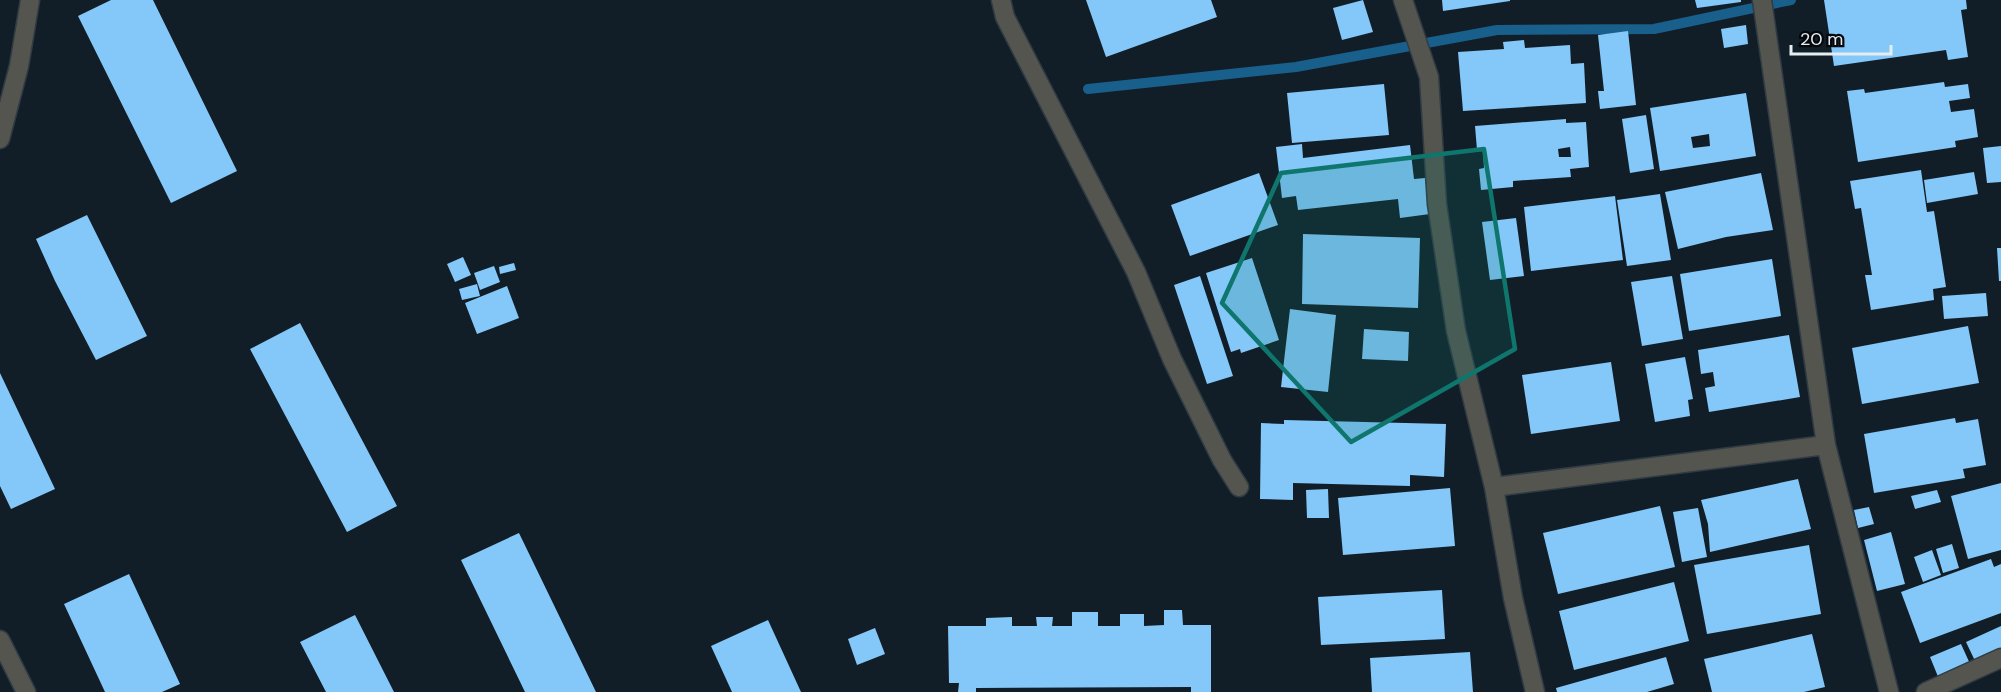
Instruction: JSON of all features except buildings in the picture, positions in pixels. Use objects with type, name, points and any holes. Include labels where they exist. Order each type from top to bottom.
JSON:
[{"type":"street","points":[[0,139],[19,66],[30,0]]},
{"type":"street","points":[[1001,0],[1005,17],[1136,272],[1172,359],[1222,460],[1239,487]]},
{"type":"street","points":[[1403,0],[1429,77],[1437,204],[1456,331],[1494,487],[1513,598],[1535,692]]},
{"type":"street","points":[[1762,0],[1826,445],[1889,692]]},
{"type":"street","points":[[1494,487],[1826,445]]},
{"type":"street","points":[[0,640],[26,692]]},
{"type":"street","points":[[1926,692],[2001,658]]},
{"type":"highlighted area","points":[[1484,149],[1515,349],[1351,442],[1222,303],[1281,173]]},
{"type":"waterway","points":[[1088,89],[1296,67],[1497,30],[1654,29],[1791,0]]}]
